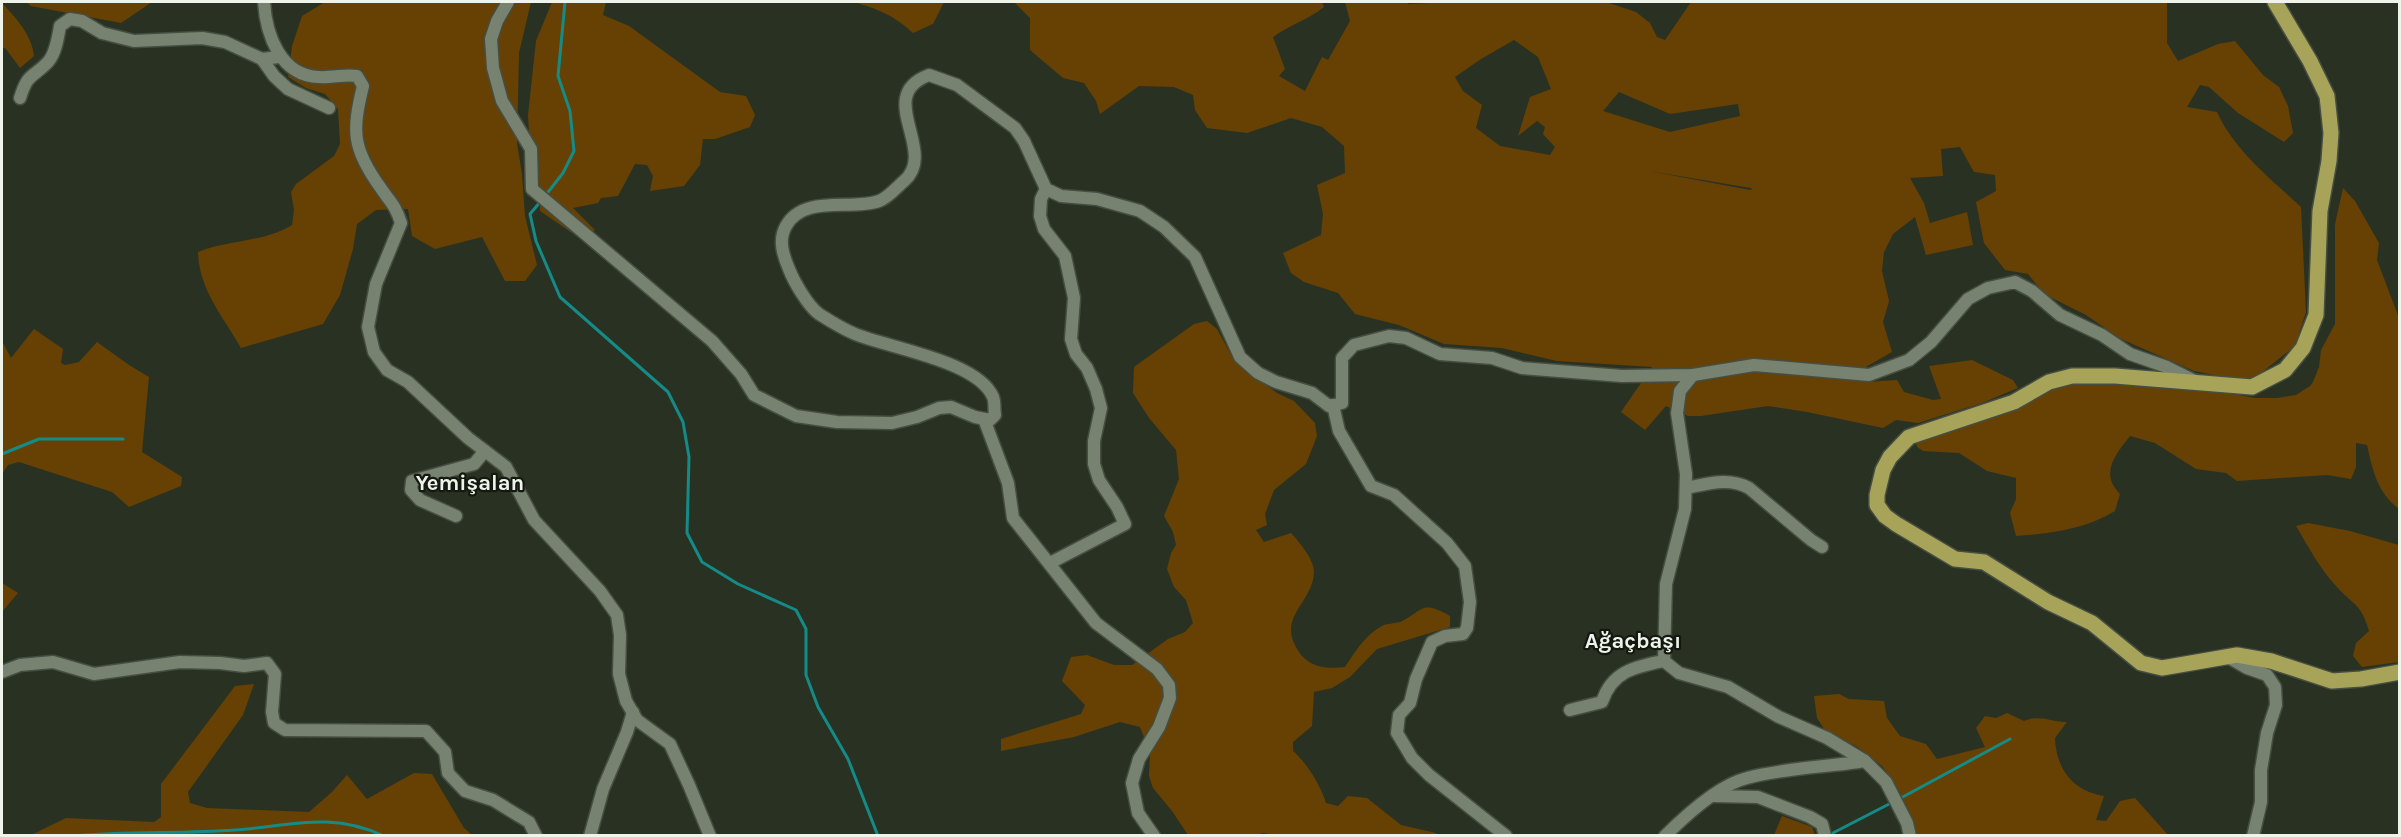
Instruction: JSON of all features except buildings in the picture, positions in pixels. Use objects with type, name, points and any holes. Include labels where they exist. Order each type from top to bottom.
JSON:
[{"type":"main road","points":[[2275,2],[2310,61],[2327,96],[2331,133],[2330,161],[2320,210],[2316,315],[2303,348],[2285,370],[2252,387],[2115,376],[2072,376],[2049,382],[2014,402],[1909,437],[1890,457],[1883,471],[1877,505],[1885,516],[1896,524],[1955,559],[1984,562],[2048,602],[2092,623],[2141,663],[2162,668],[2237,655],[2271,661],[2332,681],[2361,679],[2400,672]]},
{"type":"street","points":[[264,2],[265,23],[279,57],[303,74],[318,78],[357,76],[363,86],[355,129],[357,147],[367,170],[395,206],[401,223],[376,284],[368,327],[374,352],[387,370],[408,382],[468,438],[506,467],[534,520],[600,591],[617,615],[620,635],[619,674],[626,701],[637,720],[670,744],[710,836]]},
{"type":"street","points":[[508,2],[496,21],[491,39],[493,68],[502,101],[531,149],[532,189],[712,341],[741,374],[754,395],[796,416],[837,422],[892,423],[951,406],[984,419],[990,420],[994,415],[993,396],[981,383],[961,368],[854,334],[817,312],[794,280],[782,253],[781,241],[786,225],[797,214],[809,208],[881,201],[907,178],[913,168],[915,149],[906,117],[907,92],[917,80],[929,75],[957,85],[1015,128],[1024,141],[1046,189],[1061,196],[1097,199],[1140,211],[1164,227],[1196,257],[1240,357],[1258,373],[1276,382],[1312,393],[1329,406],[1342,403],[1342,358],[1354,345],[1389,336],[1406,338],[1440,354],[1492,358],[1522,368],[1622,376],[1693,375],[1754,365],[1869,375],[1909,360],[1931,342],[1968,299],[1988,288],[2015,282],[2032,291],[2060,315],[2102,335],[2130,354],[2167,367],[2199,383]]},
{"type":"street","points":[[20,98],[26,80],[49,61],[57,44],[60,26],[70,19],[82,21],[102,33],[134,41],[202,38],[225,42],[262,59],[274,76],[288,89],[329,108]]},
{"type":"street","points":[[262,59],[279,57]]},
{"type":"street","points":[[1046,189],[1041,199],[1040,216],[1044,229],[1065,256],[1074,298],[1071,339],[1076,354],[1087,368],[1101,408],[1094,441],[1094,464],[1099,480],[1125,524],[1050,563]]},
{"type":"street","points":[[1664,661],[1666,585],[1685,509],[1686,474],[1677,413],[1680,392],[1693,375]]},
{"type":"street","points":[[1333,405],[1339,431],[1371,486],[1394,495],[1447,543],[1466,566],[1470,602],[1467,628],[1463,634],[1444,636],[1432,642],[1416,680],[1410,703],[1399,715],[1397,733],[1412,758],[1429,775],[1506,836]]},
{"type":"street","points":[[984,419],[1008,483],[1013,518],[1096,623],[1157,669],[1169,685],[1170,699],[1159,727],[1139,759],[1132,783],[1138,813],[1154,836]]},
{"type":"street","points":[[456,516],[420,500],[411,490],[412,481],[474,464],[485,451]]},
{"type":"street","points":[[1686,488],[1720,481],[1737,482],[1749,488],[1822,547]]},
{"type":"street","points":[[2228,657],[2247,668],[2267,675],[2275,687],[2276,705],[2267,733],[2261,770],[2261,802],[2253,836]]},
{"type":"street","points":[[1570,710],[1602,702],[1606,688],[1614,679],[1637,667],[1664,661]]},
{"type":"street","points":[[1664,661],[1679,673],[1728,687],[1779,717],[1827,738],[1865,761],[1886,782],[1907,823],[1910,836]]},
{"type":"street","points":[[2,672],[20,664],[53,662],[94,674],[180,662],[244,666],[267,663],[275,674],[272,712],[274,723],[285,730],[426,731],[445,752],[448,773],[465,791],[493,800],[529,822],[536,836]]},
{"type":"street","points":[[590,836],[603,789],[633,712]]},
{"type":"street","points":[[1665,836],[1682,819],[1714,796],[1745,778],[1865,761]]},
{"type":"street","points":[[1714,796],[1758,797],[1810,817],[1822,824],[1825,836]]},
{"type":"shaded area","points":[[26,2],[152,2],[121,23],[31,6]]},
{"type":"shaded area","points":[[325,2],[531,2],[519,53],[517,143],[525,216],[537,265],[525,281],[505,281],[482,237],[435,249],[412,236],[408,209],[376,210],[357,224],[353,249],[340,295],[323,324],[241,348],[207,291],[199,266],[198,252],[270,235],[292,225],[294,210],[291,192],[296,184],[334,156],[340,144],[338,109],[325,94],[306,88],[288,77],[292,46],[302,16]]},
{"type":"shaded area","points":[[552,2],[606,2],[603,15],[629,26],[720,92],[746,96],[755,115],[750,127],[715,139],[703,139],[700,165],[684,186],[650,191],[653,176],[647,165],[635,164],[618,196],[601,198],[598,203],[573,208],[595,230],[581,239],[540,211],[538,148],[529,133],[528,115],[536,41]]},
{"type":"shaded area","points":[[854,2],[944,2],[933,24],[913,33],[886,14]]},
{"type":"shaded area","points":[[1014,2],[1322,2],[1324,7],[1273,37],[1285,69],[1279,76],[1305,91],[1322,57],[1328,60],[1350,21],[1345,2],[1405,2],[1409,4],[1606,2],[1636,12],[1650,23],[1657,37],[1665,40],[1691,2],[2167,2],[2167,43],[2178,61],[2218,44],[2235,41],[2263,75],[2279,87],[2288,106],[2293,133],[2284,142],[2238,113],[2209,87],[2200,85],[2187,107],[2217,112],[2224,126],[2243,151],[2301,207],[2306,312],[2295,346],[2250,382],[2194,371],[2121,339],[2086,315],[2044,294],[2028,274],[2005,270],[1984,243],[1976,202],[1996,191],[1995,175],[1974,172],[1960,147],[1941,149],[1943,176],[1910,178],[1924,203],[1930,223],[1967,212],[1973,245],[1926,255],[1915,217],[1893,234],[1884,252],[1882,271],[1889,301],[1883,322],[1892,352],[1864,368],[1865,382],[1897,380],[1904,392],[1933,400],[1941,399],[1929,366],[1972,360],[2013,380],[2018,388],[1982,403],[1918,423],[1896,420],[1883,428],[1768,406],[1688,416],[1666,406],[1645,430],[1621,412],[1652,367],[1557,361],[1502,348],[1444,344],[1399,325],[1355,314],[1338,293],[1304,282],[1291,273],[1283,253],[1321,235],[1323,214],[1317,185],[1345,173],[1344,146],[1322,127],[1291,118],[1247,133],[1207,128],[1195,110],[1193,95],[1174,87],[1139,86],[1100,114],[1096,101],[1084,83],[1063,78],[1030,50],[1030,18]],"holes":[[[1514,40],[1538,57],[1551,89],[1530,97],[1518,136],[1537,121],[1545,127],[1543,134],[1555,147],[1550,155],[1500,146],[1476,128],[1482,105],[1463,91],[1455,77]],[[1619,92],[1670,114],[1738,104],[1740,116],[1670,132],[1603,111]],[[1649,171],[1751,188],[1750,190]]]},
{"type":"shaded area","points":[[2,3],[23,27],[33,48],[34,56],[20,68],[2,47]]},
{"type":"shaded area","points":[[2343,188],[2355,201],[2379,243],[2377,260],[2399,318],[2399,509],[2381,488],[2367,445],[2356,443],[2356,467],[2351,479],[2327,475],[2237,481],[2226,473],[2196,469],[2155,443],[2130,436],[2115,457],[2110,471],[2114,486],[2120,494],[2115,511],[2067,530],[2016,536],[2010,513],[2016,499],[2016,478],[1987,471],[1959,453],[1923,451],[1917,447],[1916,440],[2007,412],[2051,390],[2080,380],[2211,390],[2255,398],[2296,395],[2313,382],[2319,367],[2321,350],[2335,324],[2335,224]]},
{"type":"shaded area","points":[[1207,321],[1217,329],[1234,360],[1277,393],[1294,401],[1315,423],[1317,436],[1306,464],[1274,490],[1265,514],[1267,525],[1256,530],[1264,542],[1291,533],[1312,562],[1314,572],[1312,584],[1292,621],[1291,631],[1294,643],[1302,656],[1322,667],[1345,667],[1365,639],[1386,624],[1400,622],[1423,608],[1433,608],[1450,616],[1450,627],[1377,649],[1350,677],[1332,688],[1314,692],[1312,726],[1293,742],[1293,751],[1313,775],[1326,803],[1338,806],[1348,796],[1367,798],[1401,825],[1438,835],[1274,836],[1264,833],[1252,836],[1188,835],[1153,788],[1149,776],[1150,753],[1140,727],[1120,722],[1074,737],[1001,751],[1001,739],[1081,714],[1085,705],[1062,681],[1071,657],[1087,655],[1114,665],[1132,665],[1168,639],[1185,632],[1193,623],[1186,600],[1174,587],[1167,569],[1171,553],[1176,545],[1173,532],[1164,516],[1179,479],[1176,450],[1149,418],[1133,393],[1134,367],[1194,324]]},
{"type":"shaded area","points":[[34,329],[63,349],[61,363],[65,365],[79,362],[97,342],[149,377],[142,452],[182,477],[181,486],[129,507],[112,492],[19,462],[8,465],[2,474],[2,341],[11,358]]},
{"type":"shaded area","points":[[2308,523],[2350,531],[2399,545],[2399,662],[2362,667],[2353,656],[2356,643],[2369,631],[2366,622],[2360,610],[2336,586],[2314,557],[2296,526]]},
{"type":"shaded area","points":[[2,583],[18,593],[2,612]]},
{"type":"shaded area","points":[[254,684],[243,715],[188,792],[190,803],[207,808],[309,812],[347,775],[367,799],[414,773],[432,774],[464,828],[472,835],[31,835],[66,818],[154,822],[161,817],[161,784],[235,686]]},
{"type":"shaded area","points":[[1839,694],[1849,699],[1884,701],[1887,718],[1900,736],[1926,744],[1937,759],[1985,747],[1976,728],[1985,716],[1996,718],[2007,713],[2024,721],[2040,718],[2067,722],[2055,738],[2056,749],[2063,769],[2075,784],[2104,796],[2096,820],[2106,821],[2120,801],[2135,798],[2168,835],[1917,835],[1911,815],[1897,787],[1882,766],[1856,746],[1826,732],[1817,718],[1814,696]]},
{"type":"shaded area","points":[[1782,816],[1812,827],[1815,835],[1774,835]]},
{"type":"waterway","points":[[545,196],[563,173],[574,151],[570,111],[558,76],[565,2]]},
{"type":"waterway","points":[[541,201],[530,214],[536,241],[560,297],[668,392],[683,422],[689,457],[687,533],[702,562],[738,584],[796,610],[806,629],[806,675],[818,707],[848,759],[878,836]]},
{"type":"waterway","points":[[2,454],[39,439],[123,439]]},
{"type":"waterway","points":[[1899,799],[2010,739]]},
{"type":"waterway","points":[[1829,835],[1893,802]]},
{"type":"waterway","points":[[74,836],[215,831],[310,822],[346,824],[384,836]]},
{"type":"district","name":"Yemişalan","points":[[470,483]]},
{"type":"district","name":"Ağaçbaşı","points":[[1633,641]]}]
